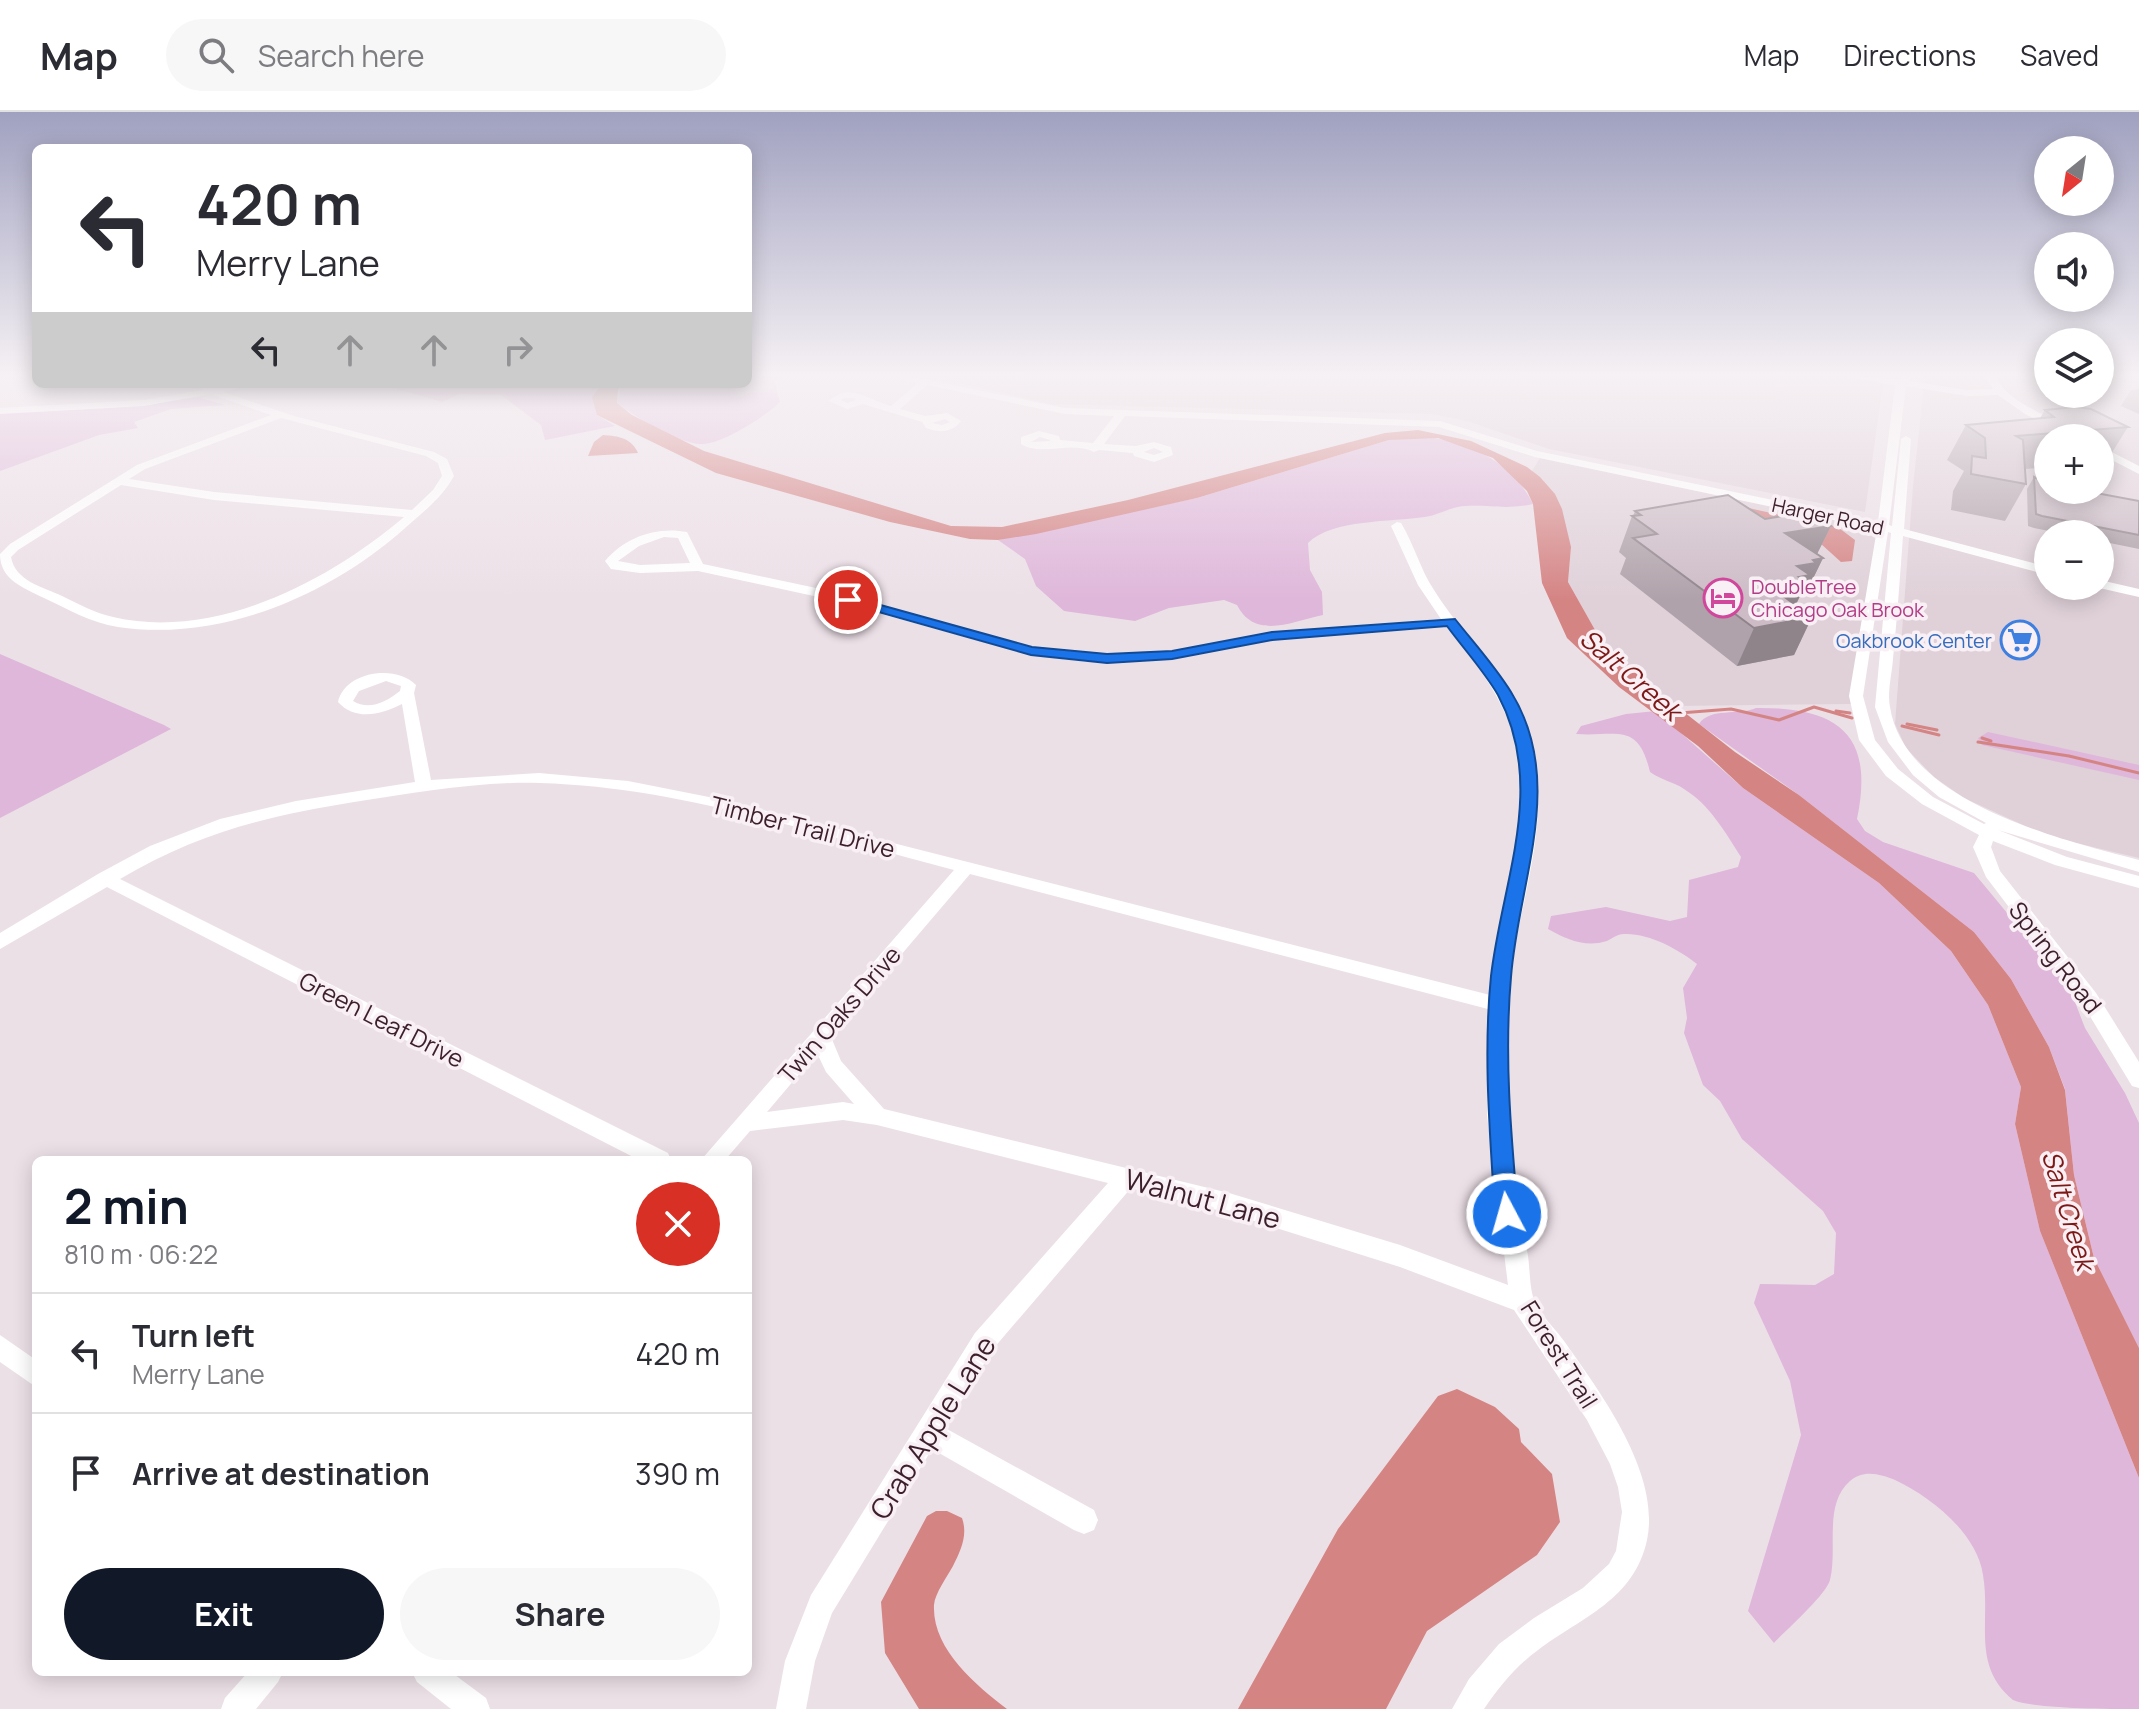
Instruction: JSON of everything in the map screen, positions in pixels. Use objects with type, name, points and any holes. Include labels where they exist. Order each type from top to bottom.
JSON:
[{"type":"street","points":[[185,451],[141,467],[118,481],[21,541],[5,556],[4,561],[26,585],[120,623],[200,621],[254,609],[346,569],[387,540],[445,483],[449,470],[443,461],[406,451]]},
{"type":"street","name":"Harger Road","points":[[1530,451],[1883,527],[2034,567]]},
{"type":"street","points":[[1892,451],[1883,527],[1855,703],[1871,746],[1900,779],[1939,808],[1991,827],[2139,866]]},
{"type":"street","points":[[1905,451],[1882,707],[1899,748],[1924,775],[1991,827],[2052,861],[2139,882]]},
{"type":"street","points":[[2114,457],[2139,471]]},
{"type":"street","points":[[118,481],[214,496],[414,514]]},
{"type":"street","name":"Forest Trail","points":[[1397,526],[1426,588],[1504,694],[1521,732],[1529,767],[1527,837],[1501,974],[1500,1005],[1498,1131],[1507,1214],[1523,1302],[1590,1401],[1620,1454],[1635,1507],[1635,1534],[1622,1571],[1608,1588],[1529,1638],[1501,1662],[1467,1709]]},
{"type":"street","points":[[698,567],[683,535],[675,533],[656,533],[611,561],[636,569],[698,567],[825,594],[1031,651],[1087,658],[1144,658],[1272,636],[1451,622]]},
{"type":"street","points":[[2114,587],[2139,593]]},
{"type":"street","points":[[407,693],[424,786]]},
{"type":"street","name":"Timber Trail Drive","points":[[0,942],[104,878],[176,841],[245,817],[424,786],[539,778],[642,788],[724,805],[1500,1005]]},
{"type":"street","name":"Spring Road","points":[[1991,827],[1982,847],[1992,873],[2096,1008],[2139,1080]]},
{"type":"street","name":"Twin Oaks Drive","points":[[716,1156],[966,868]]},
{"type":"street","name":"Green Leaf Drive","points":[[104,878],[652,1156]]},
{"type":"street","points":[[820,1036],[833,1066],[877,1116]]},
{"type":"street","name":"Walnut Lane","points":[[745,1123],[843,1111],[877,1116],[1127,1177],[1364,1244],[1523,1302]]},
{"type":"street","name":"Crab Apple Lane","points":[[791,1709],[800,1661],[821,1605],[984,1341],[1127,1177]]},
{"type":"street","points":[[0,1347],[32,1372]]},
{"type":"street","points":[[928,1433],[1084,1520]]},
{"type":"street","points":[[236,1709],[265,1676]]},
{"type":"street","points":[[432,1676],[475,1709]]},
{"type":"shaded area","points":[[0,451],[56,451],[0,471]]},
{"type":"shaded area","points":[[1354,451],[1476,451],[1513,476],[1533,504],[1461,506],[1425,517],[1363,523],[1319,535],[1308,543],[1310,570],[1322,592],[1323,615],[1275,626],[1254,622],[1237,605],[1224,600],[1169,608],[1135,621],[1064,611],[1036,586],[1025,559],[998,540],[1197,498]]},
{"type":"shaded area","points":[[1557,451],[1874,451],[1865,512]]},
{"type":"shaded area","name":"Oakbrook Center","points":[[1917,451],[2034,451],[2034,504],[2114,504],[2114,451],[2139,451],[2139,858],[2047,836],[1964,798],[1934,777],[1906,748],[1895,724]]},
{"type":"shaded area","points":[[1540,458],[1882,530],[1851,704],[1676,706],[1651,687],[1599,637],[1568,582],[1571,547],[1565,529],[1532,471]]},
{"type":"shaded area","points":[[0,654],[164,725],[171,729],[0,818]]},
{"type":"shaded area","points":[[1756,708],[1808,713],[1828,720],[1844,731],[1854,746],[1860,765],[1857,819],[1865,831],[1883,842],[1974,873],[2070,989],[2085,1028],[2125,1093],[2139,1123],[2139,1348],[2094,1258],[2074,1175],[2065,1089],[2049,1047],[2011,979],[1974,932],[1799,795],[1699,724],[1710,715]]},
{"type":"shaded area","points":[[1656,711],[1743,788],[1879,883],[1951,951],[1988,1005],[2021,1087],[2015,1124],[2040,1231],[2139,1478],[2139,1709],[2054,1707],[2013,1700],[2000,1687],[1987,1657],[1983,1575],[1972,1545],[1937,1506],[1909,1487],[1884,1476],[1872,1474],[1855,1477],[1842,1491],[1834,1514],[1830,1580],[1814,1603],[1774,1643],[1748,1611],[1801,1435],[1790,1381],[1754,1303],[1760,1284],[1815,1285],[1834,1274],[1836,1233],[1823,1211],[1742,1139],[1720,1101],[1703,1085],[1684,1033],[1687,1018],[1683,988],[1697,964],[1672,948],[1643,936],[1622,934],[1599,943],[1583,943],[1548,929],[1551,916],[1606,907],[1670,921],[1687,917],[1689,880],[1738,867],[1741,857],[1709,811],[1684,789],[1650,772],[1645,756],[1632,738],[1614,734],[1576,734],[1581,726],[1626,714]]},
{"type":"shaded area","points":[[1988,732],[2139,765],[2139,780],[1982,745],[1978,738]]},
{"type":"water","points":[[590,451],[638,453],[588,456]]},
{"type":"water","points":[[670,451],[703,451],[951,526],[1002,527],[1128,500],[1318,451],[1354,451],[1197,498],[998,540],[970,539],[890,522],[716,473]]},
{"type":"water","name":"Salt Creek","points":[[1472,451],[1492,451],[1527,467],[1555,494],[1571,547],[1568,582],[1599,637],[1652,687],[1735,752],[1799,795],[1974,932],[2011,979],[2049,1047],[2065,1090],[2074,1175],[2094,1258],[2139,1348],[2139,1478],[2040,1231],[2015,1124],[2021,1087],[1988,1005],[1951,951],[1879,883],[1743,788],[1698,746],[1619,687],[1567,638],[1542,583],[1533,504],[1527,491],[1493,458]]},
{"type":"water","points":[[1717,501],[1839,528],[1855,540],[1852,561],[1841,562],[1820,543]]},
{"type":"water","points":[[1457,1389],[1495,1407],[1519,1429],[1521,1442],[1552,1474],[1560,1522],[1537,1555],[1427,1631],[1386,1709],[1238,1709],[1338,1529],[1438,1396]]},
{"type":"water","points":[[936,1511],[947,1511],[962,1518],[964,1530],[959,1554],[935,1600],[935,1621],[940,1636],[958,1664],[1007,1709],[919,1709],[885,1653],[881,1602],[927,1516]]},
{"type":"building","points":[[1986,451],[2024,451],[2026,484],[1971,474],[1972,456],[1986,458]]},
{"type":"building","points":[[1728,495],[1765,519],[1807,512],[1831,526],[1785,533],[1823,558],[1813,560],[1816,563],[1797,566],[1810,575],[1799,577],[1806,582],[1772,588],[1812,617],[1754,628],[1633,538],[1657,534],[1632,516],[1641,515],[1635,511]]},
{"type":"building","points":[[2114,496],[2139,501],[2139,535],[2114,530],[2114,520],[2062,520],[2036,514],[2035,504],[2114,504]]},
{"type":"waterway","name":"Salt Creek","points":[[1680,713],[1731,709],[1779,720],[1814,707],[1852,718]]},
{"type":"waterway","points":[[1836,711],[1850,713]]},
{"type":"waterway","points":[[1907,724],[1937,730]]},
{"type":"waterway","points":[[1902,726],[1939,735]]},
{"type":"waterway","points":[[1982,738],[1991,741]]},
{"type":"waterway","points":[[1978,742],[2069,756],[2139,773]]},
{"type":"place","name":"DoubleTree Chicago Oak Brook","points":[[1723,598]]},
{"type":"place","name":"Oakbrook Center","points":[[2020,640]]},
{"type":"route","points":[[848,600],[1031,651],[1107,659],[1172,655],[1272,636],[1451,622],[1504,694],[1521,732],[1531,786],[1527,837],[1501,974],[1496,1085],[1507,1214]]}]
